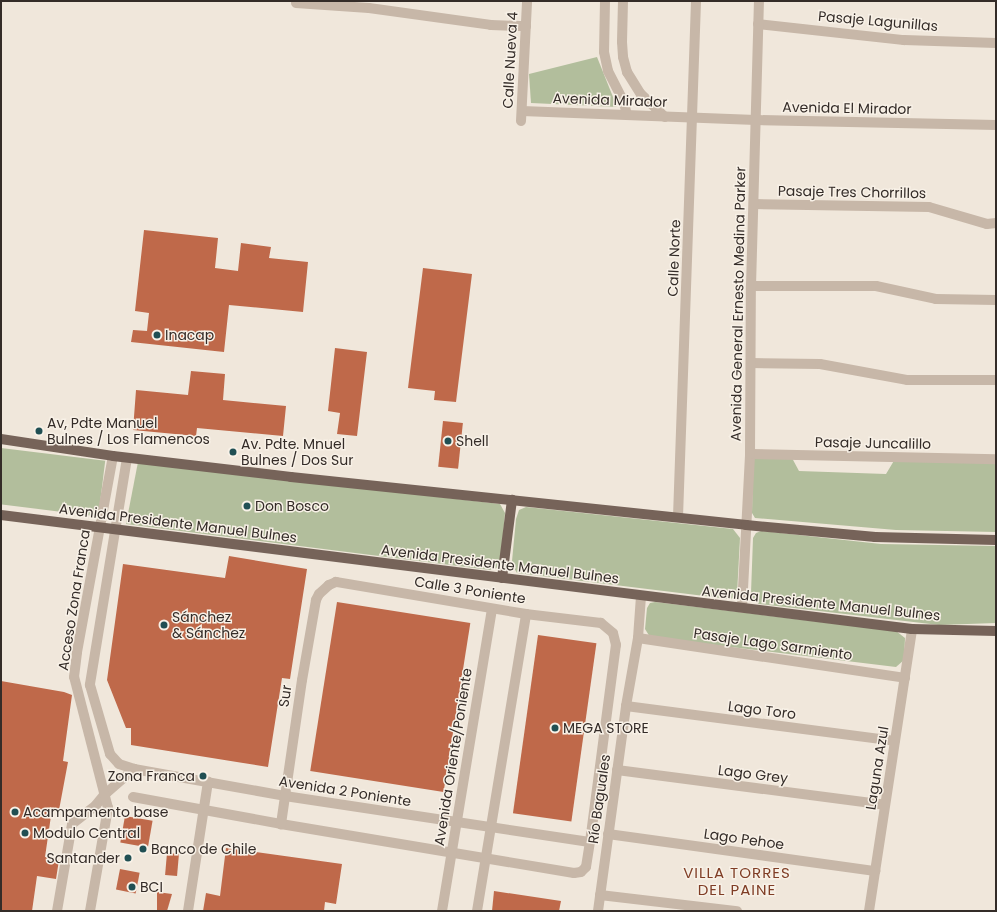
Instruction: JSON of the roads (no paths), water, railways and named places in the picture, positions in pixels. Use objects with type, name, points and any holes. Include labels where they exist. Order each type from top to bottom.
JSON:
[{"type":"main road","points":[[1,439],[127,458],[746,525],[875,537],[996,540]]},
{"type":"main road","points":[[502,578],[512,500]]},
{"type":"main road","name":"Avenida Presidente Manuel Bulnes","points":[[1,515],[912,629],[996,631]]},
{"type":"street","name":"Calle Nueva 4","points":[[522,116],[527,1]]},
{"type":"street","points":[[605,1],[604,52],[608,71],[624,104],[627,115]]},
{"type":"street","points":[[623,1],[622,42],[623,57],[627,72],[641,94],[664,117]]},
{"type":"street","name":"Calle Norte","points":[[678,517],[696,118],[696,1]]},
{"type":"street","name":"Avenida General Ernesto Medina Parker","points":[[742,608],[750,454],[751,286],[759,1]]},
{"type":"street","points":[[296,3],[369,8],[490,25],[526,26]]},
{"type":"street","name":"Pasaje Lagunillas","points":[[758,24],[904,40],[996,43]]},
{"type":"street","name":"Avenida Mirador","points":[[522,116],[627,115],[696,118]]},
{"type":"street","name":"Avenida El Mirador","points":[[696,118],[996,125]]},
{"type":"street","name":"Pasaje Tres Chorrillos","points":[[754,204],[929,206],[987,224],[996,223]]},
{"type":"street","points":[[751,286],[876,286],[936,299],[996,300]]},
{"type":"street","points":[[751,362],[820,364],[907,380],[996,380]]},
{"type":"street","name":"Pasaje Juncalillo","points":[[750,454],[996,459]]},
{"type":"street","name":"Acceso Zona Franca","points":[[90,911],[108,808],[74,678],[113,456]]},
{"type":"street","name":"Acceso Zona Franca","points":[[127,458],[90,684],[110,754],[119,764],[134,769]]},
{"type":"street","name":"Calle 3 Poniente","points":[[336,582],[492,609],[601,623],[613,634],[616,646],[590,842]]},
{"type":"street","name":"Sur","points":[[281,824],[302,680],[316,600],[323,590],[336,582]]},
{"type":"street","name":"Río Baguales","points":[[598,911],[626,706],[638,638],[641,596]]},
{"type":"street","name":"Avenida Oriente/Poniente","points":[[442,911],[492,609]]},
{"type":"street","points":[[477,911],[526,614]]},
{"type":"street","name":"Laguna Azul","points":[[869,911],[912,629]]},
{"type":"street","name":"Pasaje Lago Sarmiento","points":[[638,638],[904,678]]},
{"type":"street","name":"Lago Toro","points":[[626,706],[895,741]]},
{"type":"street","points":[[57,911],[72,824],[96,805],[120,779],[134,769]]},
{"type":"street","name":"Avenida 2 Poniente","points":[[134,769],[285,796],[590,842]]},
{"type":"street","name":"Lago Grey","points":[[617,770],[885,805]]},
{"type":"street","points":[[188,911],[208,782]]},
{"type":"street","points":[[133,798],[574,873],[581,872],[586,867],[590,842]]},
{"type":"street","name":"Lago Pehoe","points":[[608,834],[876,871]]},
{"type":"street","points":[[600,895],[667,907],[737,911]]},
{"type":"place","name":"Inacap","points":[[157,335]]},
{"type":"place","name":"Av, Pdte Manuel Bulnes / Los Flamencos","points":[[39,431]]},
{"type":"place","name":"Shell","points":[[448,441]]},
{"type":"place","name":"Av. Pdte. Mnuel Bulnes / Dos Sur","points":[[233,452]]},
{"type":"place","name":"Don Bosco","points":[[247,506]]},
{"type":"place","name":"Sánchez & Sánchez","points":[[164,625]]},
{"type":"place","name":"MEGA STORE","points":[[555,728]]},
{"type":"place","name":"Zona Franca","points":[[203,776]]},
{"type":"place","name":"Acampamento base","points":[[15,812]]},
{"type":"place","name":"Modulo Central","points":[[25,833]]},
{"type":"place","name":"Banco de Chile","points":[[143,849]]},
{"type":"place","name":"Santander","points":[[128,858]]},
{"type":"place","name":"BCI","points":[[132,887]]},
{"type":"district","name":"VILLA TORRES DEL PAINE","points":[[737,880]]}]
